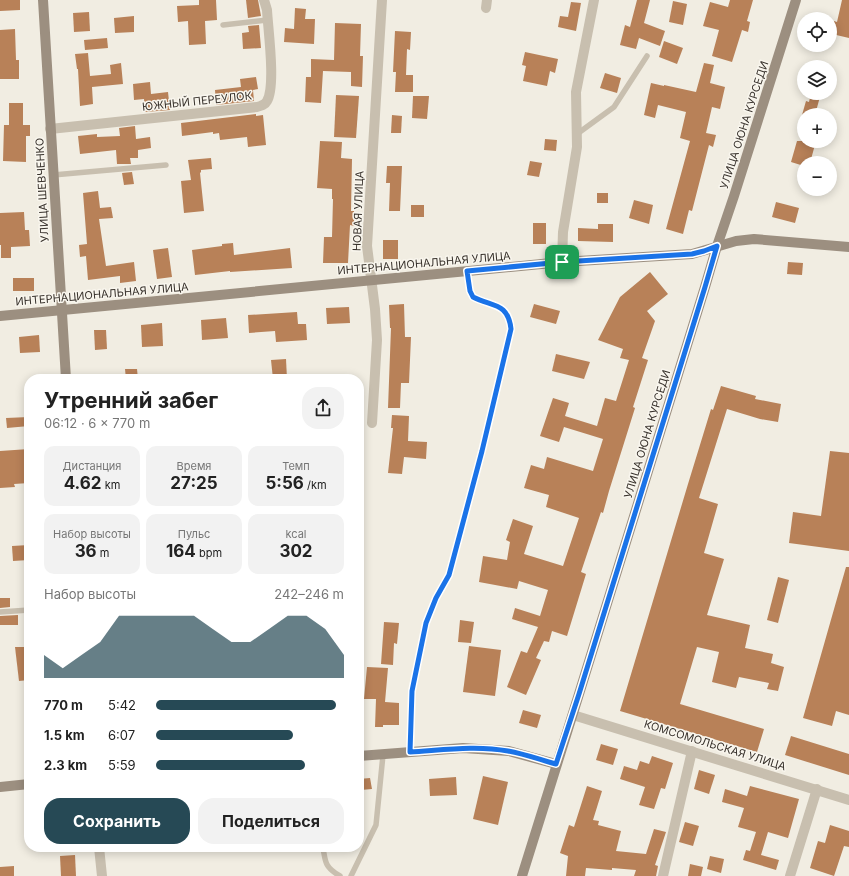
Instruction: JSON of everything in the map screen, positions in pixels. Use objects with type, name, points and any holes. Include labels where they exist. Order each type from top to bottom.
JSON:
[{"type":"street","name":"УЛИЦА ШЕВЧЕНКО","points":[[43,0],[66,374]]},
{"type":"street","name":"ЮЖНЫЙ ПЕРЕУЛОК","points":[[50,128],[263,106],[269,97],[271,72],[264,0]]},
{"type":"street","name":"НОВАЯ УЛИЦА","points":[[372,423],[377,340],[372,280],[367,246],[382,0]]},
{"type":"street","points":[[562,262],[563,232],[577,147],[576,92],[594,0]]},
{"type":"street","name":"УЛИЦА ОЮНА КУРСЕДИ","points":[[522,876],[701,302],[717,246],[796,0]]},
{"type":"street","name":"ИНТЕРНАЦИОНАЛЬНАЯ УЛИЦА","points":[[0,316],[562,262],[692,254],[736,241],[754,239],[849,246]]},
{"type":"street","name":"КОМСОМОЛЬСКАЯ УЛИЦА","points":[[573,715],[692,750],[849,800]]},
{"type":"street","points":[[364,756],[463,748],[494,749],[523,754],[556,764]]},
{"type":"street","points":[[663,876],[692,750]]},
{"type":"street","points":[[0,787],[24,785]]},
{"type":"street","points":[[790,876],[817,789]]},
{"type":"street","points":[[100,852],[102,876]]},
{"type":"lane","points":[[223,25],[267,20]]},
{"type":"lane","points":[[577,134],[614,107],[647,56]]},
{"type":"lane","points":[[53,175],[166,165]]},
{"type":"lane","points":[[410,752],[412,691],[426,623],[436,598],[449,575],[482,451],[511,329],[510,320],[506,311],[473,297],[470,291],[467,271]]},
{"type":"lane","points":[[0,612],[24,610]]},
{"type":"lane","points":[[364,849],[376,825],[383,754]]},
{"type":"lane","points":[[324,852],[327,865],[340,876]]},
{"type":"lane","points":[[351,876],[363,852]]},
{"type":"building","points":[[0,0],[20,0],[20,10],[0,11]]},
{"type":"building","points":[[199,0],[216,0],[217,20],[205,21],[206,44],[189,45],[188,21],[178,22],[177,6],[199,5]]},
{"type":"building","points":[[246,0],[258,0],[261,16],[248,18]]},
{"type":"building","points":[[637,0],[650,0],[644,23],[665,31],[660,46],[639,38],[636,49],[620,45],[625,25],[630,27]]},
{"type":"building","points":[[730,0],[753,0],[747,21],[750,22],[748,32],[742,30],[732,62],[712,56],[719,30],[703,26],[710,2],[728,7]]},
{"type":"building","points":[[842,0],[849,0],[849,38],[837,35],[837,22]]},
{"type":"building","points":[[673,1],[687,4],[683,25],[669,22]]},
{"type":"building","points":[[571,2],[581,3],[576,31],[558,27],[560,16],[568,17]]},
{"type":"building","points":[[295,8],[306,9],[305,19],[315,19],[314,44],[284,42],[285,28],[294,29]]},
{"type":"building","points":[[89,12],[90,31],[74,32],[73,13]]},
{"type":"building","points":[[134,16],[134,32],[115,33],[114,18]]},
{"type":"building","points":[[335,23],[361,24],[360,56],[363,56],[362,87],[351,86],[351,72],[323,71],[321,103],[305,102],[306,77],[311,77],[311,59],[334,60]]},
{"type":"building","points":[[259,25],[261,48],[243,49],[242,33],[249,32],[248,26]]},
{"type":"building","points":[[15,29],[16,60],[19,60],[19,79],[0,79],[0,30]]},
{"type":"building","points":[[395,31],[411,32],[410,50],[407,49],[406,75],[413,75],[413,92],[395,92],[396,72],[393,72]]},
{"type":"building","points":[[107,38],[108,48],[85,50],[84,40]]},
{"type":"building","points":[[664,41],[683,48],[677,64],[659,57]]},
{"type":"building","points":[[525,52],[558,59],[555,73],[550,71],[547,86],[523,81],[526,66],[522,65]]},
{"type":"building","points":[[88,53],[90,76],[111,74],[110,65],[121,63],[123,84],[92,87],[93,104],[80,106],[78,69],[75,54]]},
{"type":"building","points":[[704,63],[714,65],[710,83],[725,87],[720,109],[712,107],[706,133],[716,135],[713,147],[709,145],[692,211],[689,210],[683,234],[666,229],[690,141],[680,138],[686,112],[658,105],[655,118],[644,115],[651,83],[696,92]]},
{"type":"building","points":[[605,73],[621,78],[617,93],[600,88]]},
{"type":"building","points":[[256,77],[258,89],[253,90],[254,101],[216,105],[215,90],[241,87],[240,79]]},
{"type":"building","points":[[150,82],[151,94],[168,92],[170,110],[145,112],[144,99],[134,100],[133,84]]},
{"type":"building","points":[[336,95],[359,96],[356,138],[334,137]]},
{"type":"building","points":[[413,96],[429,96],[427,119],[412,118]]},
{"type":"building","points":[[809,100],[819,100],[817,108],[804,108],[806,101],[809,102]]},
{"type":"building","points":[[9,103],[23,103],[23,125],[30,125],[30,136],[26,136],[26,162],[3,161],[4,125],[9,125]]},
{"type":"building","points":[[256,114],[256,116],[263,115],[266,145],[248,147],[247,137],[220,140],[219,133],[213,134],[213,132],[182,136],[181,123]]},
{"type":"building","points":[[392,115],[402,116],[401,133],[391,133]]},
{"type":"building","points":[[135,126],[136,139],[150,137],[151,148],[138,150],[138,158],[130,158],[131,164],[117,164],[116,150],[80,154],[78,136],[97,134],[97,137],[120,136],[119,128]]},
{"type":"building","points":[[545,139],[557,140],[556,151],[544,150]]},
{"type":"building","points":[[320,141],[342,142],[341,158],[352,159],[351,211],[354,211],[354,226],[350,225],[348,263],[323,263],[324,237],[332,237],[333,199],[332,189],[317,188]]},
{"type":"building","points":[[797,141],[797,148],[814,148],[812,156],[797,156],[797,164],[791,162]]},
{"type":"building","points":[[211,158],[212,169],[201,170],[200,173],[204,211],[184,213],[181,181],[191,180],[188,160]]},
{"type":"building","points":[[530,161],[542,163],[539,177],[527,175]]},
{"type":"building","points":[[387,166],[402,166],[400,211],[389,211],[390,183],[386,183]]},
{"type":"building","points":[[132,172],[134,184],[124,185],[122,173]]},
{"type":"building","points":[[98,191],[100,208],[111,207],[113,218],[99,219],[106,266],[134,262],[136,281],[120,283],[120,276],[88,280],[86,256],[80,257],[79,245],[87,244],[83,193]]},
{"type":"building","points":[[597,193],[608,193],[608,203],[597,203]]},
{"type":"building","points":[[634,200],[653,205],[649,224],[629,218]]},
{"type":"building","points":[[776,202],[799,208],[795,223],[772,217]]},
{"type":"building","points":[[411,205],[424,205],[424,217],[411,217]]},
{"type":"building","points":[[24,212],[25,230],[29,230],[30,246],[11,247],[11,258],[1,258],[0,213]]},
{"type":"building","points":[[533,223],[546,223],[546,244],[533,244]]},
{"type":"building","points":[[598,224],[613,224],[613,242],[578,241],[578,228],[598,229]]},
{"type":"building","points":[[383,240],[398,240],[398,259],[383,259]]},
{"type":"building","points":[[233,243],[234,255],[290,248],[292,268],[230,271],[195,275],[192,250]]},
{"type":"building","points":[[168,248],[172,277],[157,279],[153,250]]},
{"type":"building","points":[[788,262],[803,263],[802,275],[787,274]]},
{"type":"building","points":[[650,272],[668,294],[647,311],[655,321],[642,358],[648,360],[633,407],[635,408],[603,513],[601,512],[581,572],[586,574],[567,636],[552,631],[549,642],[544,641],[536,658],[541,660],[526,695],[507,687],[521,651],[527,653],[538,627],[512,619],[515,608],[540,616],[548,590],[519,581],[517,589],[479,582],[483,556],[507,560],[510,542],[506,540],[513,519],[533,526],[524,554],[563,566],[579,518],[546,507],[549,495],[524,488],[531,465],[544,469],[547,457],[593,471],[603,439],[564,427],[559,442],[540,436],[553,398],[569,403],[565,416],[597,426],[605,398],[616,401],[629,360],[620,358],[623,349],[598,340],[620,297]]},
{"type":"building","points":[[13,278],[34,278],[34,291],[13,291]]},
{"type":"building","points":[[404,304],[405,337],[411,337],[409,383],[401,383],[400,408],[388,408],[391,328],[389,305]]},
{"type":"building","points":[[534,304],[560,311],[556,324],[530,317]]},
{"type":"building","points":[[349,307],[350,323],[327,324],[326,308]]},
{"type":"building","points":[[297,312],[298,324],[306,324],[307,340],[276,342],[275,331],[249,333],[248,315]]},
{"type":"building","points":[[226,318],[228,338],[202,340],[201,320]]},
{"type":"building","points":[[162,323],[163,346],[142,347],[141,325]]},
{"type":"building","points":[[94,330],[106,330],[107,349],[95,350]]},
{"type":"building","points":[[39,335],[40,352],[20,353],[19,337]]},
{"type":"building","points":[[556,354],[590,362],[584,379],[552,371]]},
{"type":"building","points":[[286,359],[287,374],[272,374],[271,360]]},
{"type":"building","points":[[125,369],[137,369],[138,374],[126,374]]},
{"type":"building","points":[[721,386],[756,396],[755,399],[781,404],[778,422],[760,419],[727,409],[699,498],[718,504],[704,553],[724,559],[707,615],[750,625],[745,648],[773,654],[771,663],[784,667],[778,691],[767,689],[769,683],[739,677],[736,688],[712,682],[719,652],[697,647],[680,704],[764,729],[757,752],[620,711],[711,409],[713,410]]},
{"type":"building","points":[[392,415],[409,416],[408,441],[427,442],[426,459],[404,457],[402,474],[388,473],[393,428],[391,428]]},
{"type":"building","points":[[24,417],[24,426],[7,428],[6,418]]},
{"type":"building","points":[[24,449],[24,483],[14,484],[15,487],[0,488],[0,451]]},
{"type":"building","points":[[830,451],[849,453],[849,551],[789,543],[793,512],[821,516]]},
{"type":"building","points":[[24,545],[24,560],[13,561],[12,546]]},
{"type":"building","points":[[846,567],[849,567],[849,715],[836,711],[832,726],[803,718]]},
{"type":"building","points":[[778,577],[789,580],[778,623],[767,620]]},
{"type":"building","points":[[0,598],[10,598],[10,607],[0,608]]},
{"type":"building","points":[[18,615],[18,625],[0,625],[0,616]]},
{"type":"building","points":[[460,620],[474,622],[471,643],[458,642]]},
{"type":"building","points":[[384,622],[399,623],[397,644],[394,643],[393,665],[381,664]]},
{"type":"building","points":[[469,646],[501,650],[495,696],[463,692]]},
{"type":"building","points":[[15,647],[24,647],[24,680],[19,681]]},
{"type":"building","points":[[367,667],[388,668],[385,702],[399,703],[399,725],[383,725],[383,727],[375,727],[376,699],[364,699]]},
{"type":"building","points":[[523,710],[541,715],[537,728],[519,723]]},
{"type":"building","points":[[791,736],[849,754],[849,775],[785,755]]},
{"type":"building","points":[[601,744],[618,749],[613,765],[596,760]]},
{"type":"building","points":[[652,756],[673,763],[665,789],[661,788],[654,809],[639,805],[645,787],[620,779],[624,766],[637,770],[640,761],[649,764]]},
{"type":"building","points":[[699,770],[715,775],[709,794],[694,789]]},
{"type":"building","points":[[483,776],[508,782],[498,825],[473,819]]},
{"type":"building","points":[[456,777],[457,795],[430,796],[429,779]]},
{"type":"building","points":[[370,778],[372,789],[364,790],[364,779]]},
{"type":"building","points":[[587,786],[602,791],[593,820],[599,821],[598,825],[621,831],[616,851],[646,854],[654,829],[666,832],[655,865],[658,866],[656,876],[634,876],[636,870],[586,868],[585,876],[566,876],[568,856],[560,853],[569,825],[574,827]]},
{"type":"building","points":[[750,786],[799,799],[788,838],[768,832],[761,855],[779,860],[776,870],[743,860],[746,850],[750,851],[756,832],[738,827],[744,808],[722,802],[725,789],[747,796]]},
{"type":"building","points":[[685,822],[699,826],[693,846],[679,842]]},
{"type":"building","points":[[830,825],[849,831],[849,847],[844,846],[834,876],[810,868],[818,841],[825,843]]},
{"type":"building","points":[[75,855],[76,876],[61,876],[60,856]]},
{"type":"building","points":[[710,856],[724,859],[721,873],[707,869]]},
{"type":"building","points":[[690,864],[703,867],[701,876],[688,876]]},
{"type":"building","points":[[14,866],[14,876],[0,876],[0,867]]},
{"type":"route","points":[[717,246],[595,644],[556,764],[523,754],[494,749],[463,748],[410,752],[412,691],[426,623],[436,598],[449,575],[482,451],[511,329],[510,320],[506,311],[473,297],[470,291],[467,271],[562,262],[692,254],[717,246]]}]
